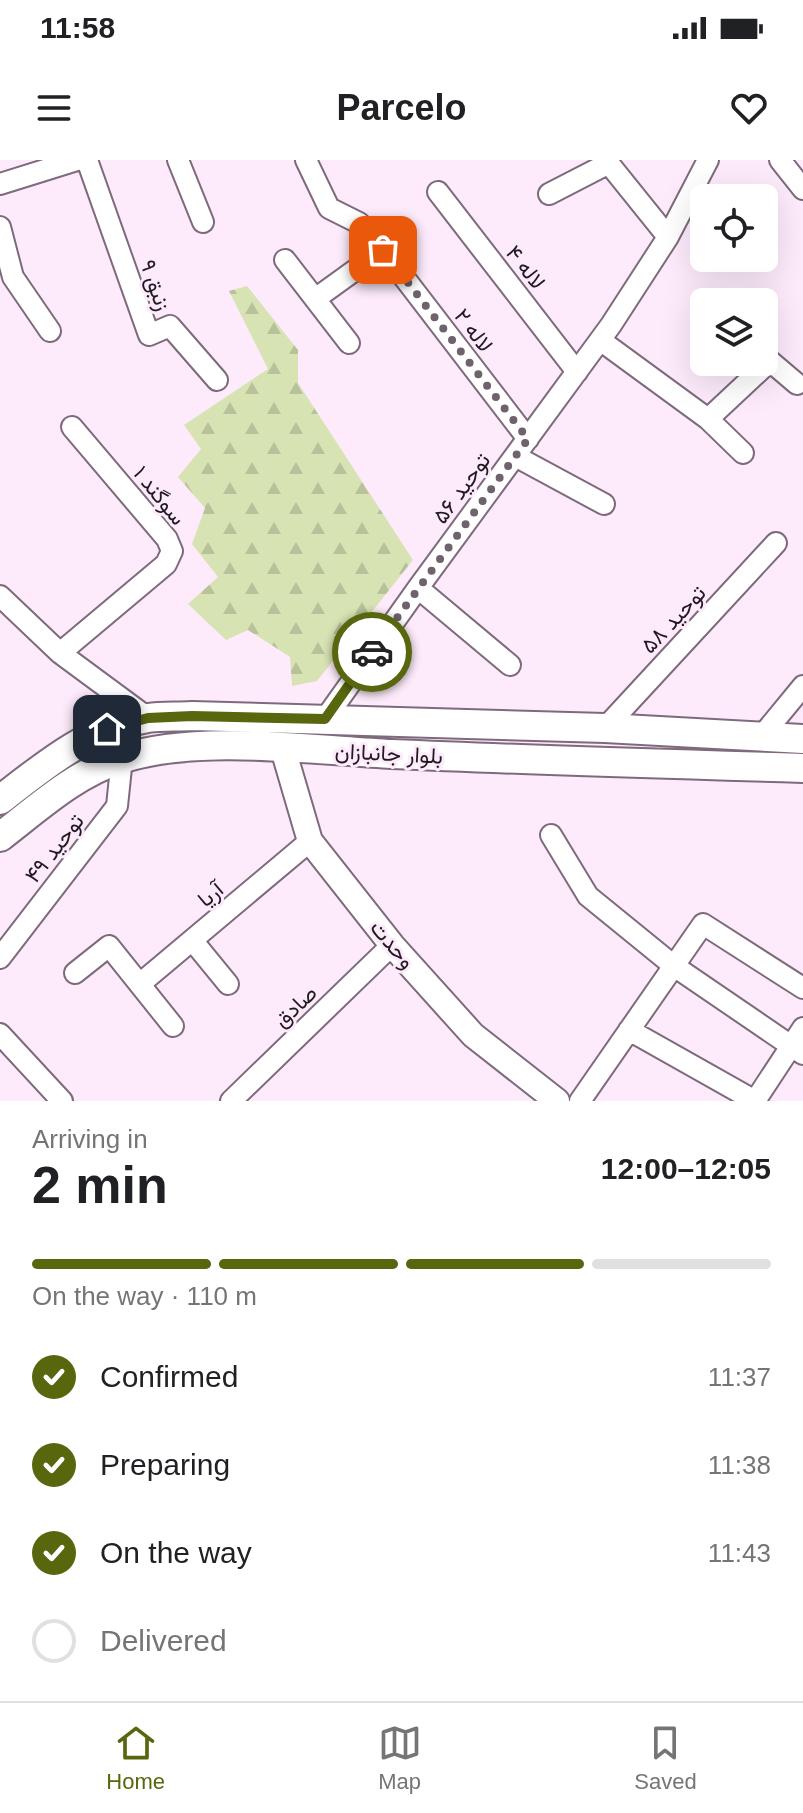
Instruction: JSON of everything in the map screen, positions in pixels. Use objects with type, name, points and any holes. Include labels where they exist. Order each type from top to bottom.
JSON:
[{"type":"highway","name":"بلوار جانبازان","points":[[0,800],[62,752],[107,729],[148,718],[325,719],[605,728],[803,739]]},
{"type":"highway","name":"بلوار جانبازان","points":[[0,837],[79,776],[122,758],[176,747],[244,746],[803,768]]},
{"type":"main road","name":"وحدت","points":[[283,749],[310,841],[392,945],[473,1035],[557,1101]]},
{"type":"street","points":[[0,184],[77,160]]},
{"type":"street","name":"زنبق ۹","points":[[87,160],[149,335],[170,326],[217,380]]},
{"type":"street","points":[[178,160],[203,222]]},
{"type":"street","name":"لاله ۲","points":[[306,160],[329,208],[359,223],[383,250],[528,439]]},
{"type":"street","name":"توحید ۵۶","points":[[325,719],[600,340],[668,237],[708,160]]},
{"type":"street","points":[[780,160],[803,189]]},
{"type":"street","points":[[549,194],[607,162],[668,237]]},
{"type":"street","name":"لاله ۴","points":[[438,192],[577,372]]},
{"type":"street","points":[[0,227],[13,277],[50,331]]},
{"type":"street","points":[[315,299],[383,250]]},
{"type":"street","points":[[285,260],[349,343]]},
{"type":"street","points":[[600,340],[708,419],[743,453]]},
{"type":"street","points":[[708,419],[770,361],[797,384]]},
{"type":"street","name":"سوگند ۱","points":[[60,653],[166,564],[172,551],[167,539],[72,427]]},
{"type":"street","points":[[515,456],[604,504]]},
{"type":"street","name":"توحید ۵۸","points":[[605,728],[776,543]]},
{"type":"street","points":[[418,588],[510,665]]},
{"type":"street","points":[[0,596],[60,653],[148,718]]},
{"type":"street","points":[[761,737],[803,686]]},
{"type":"street","name":"توحید ۴۹","points":[[0,958],[117,806],[122,758]]},
{"type":"street","points":[[551,835],[588,896],[674,966],[796,1050]]},
{"type":"street","name":"آریا","points":[[141,983],[310,841]]},
{"type":"street","points":[[580,1101],[703,924],[803,988]]},
{"type":"street","points":[[192,940],[228,984]]},
{"type":"street","name":"صادق","points":[[231,1101],[392,945]]},
{"type":"street","points":[[75,973],[109,946],[173,1026]]},
{"type":"street","points":[[629,1030],[755,1101],[796,1050],[803,1028]]},
{"type":"street","points":[[0,1034],[62,1101]]},
{"type":"green space","points":[[247,286],[298,350],[298,383],[413,560],[317,681],[292,686],[290,657],[248,630],[226,640],[188,604],[218,577],[192,544],[205,508],[178,477],[201,449],[184,425],[268,369],[229,291]]},
{"type":"way so far","points":[[372,652],[528,439],[383,250]]},
{"type":"route","points":[[107,729],[148,718],[325,719],[372,652]]}]
